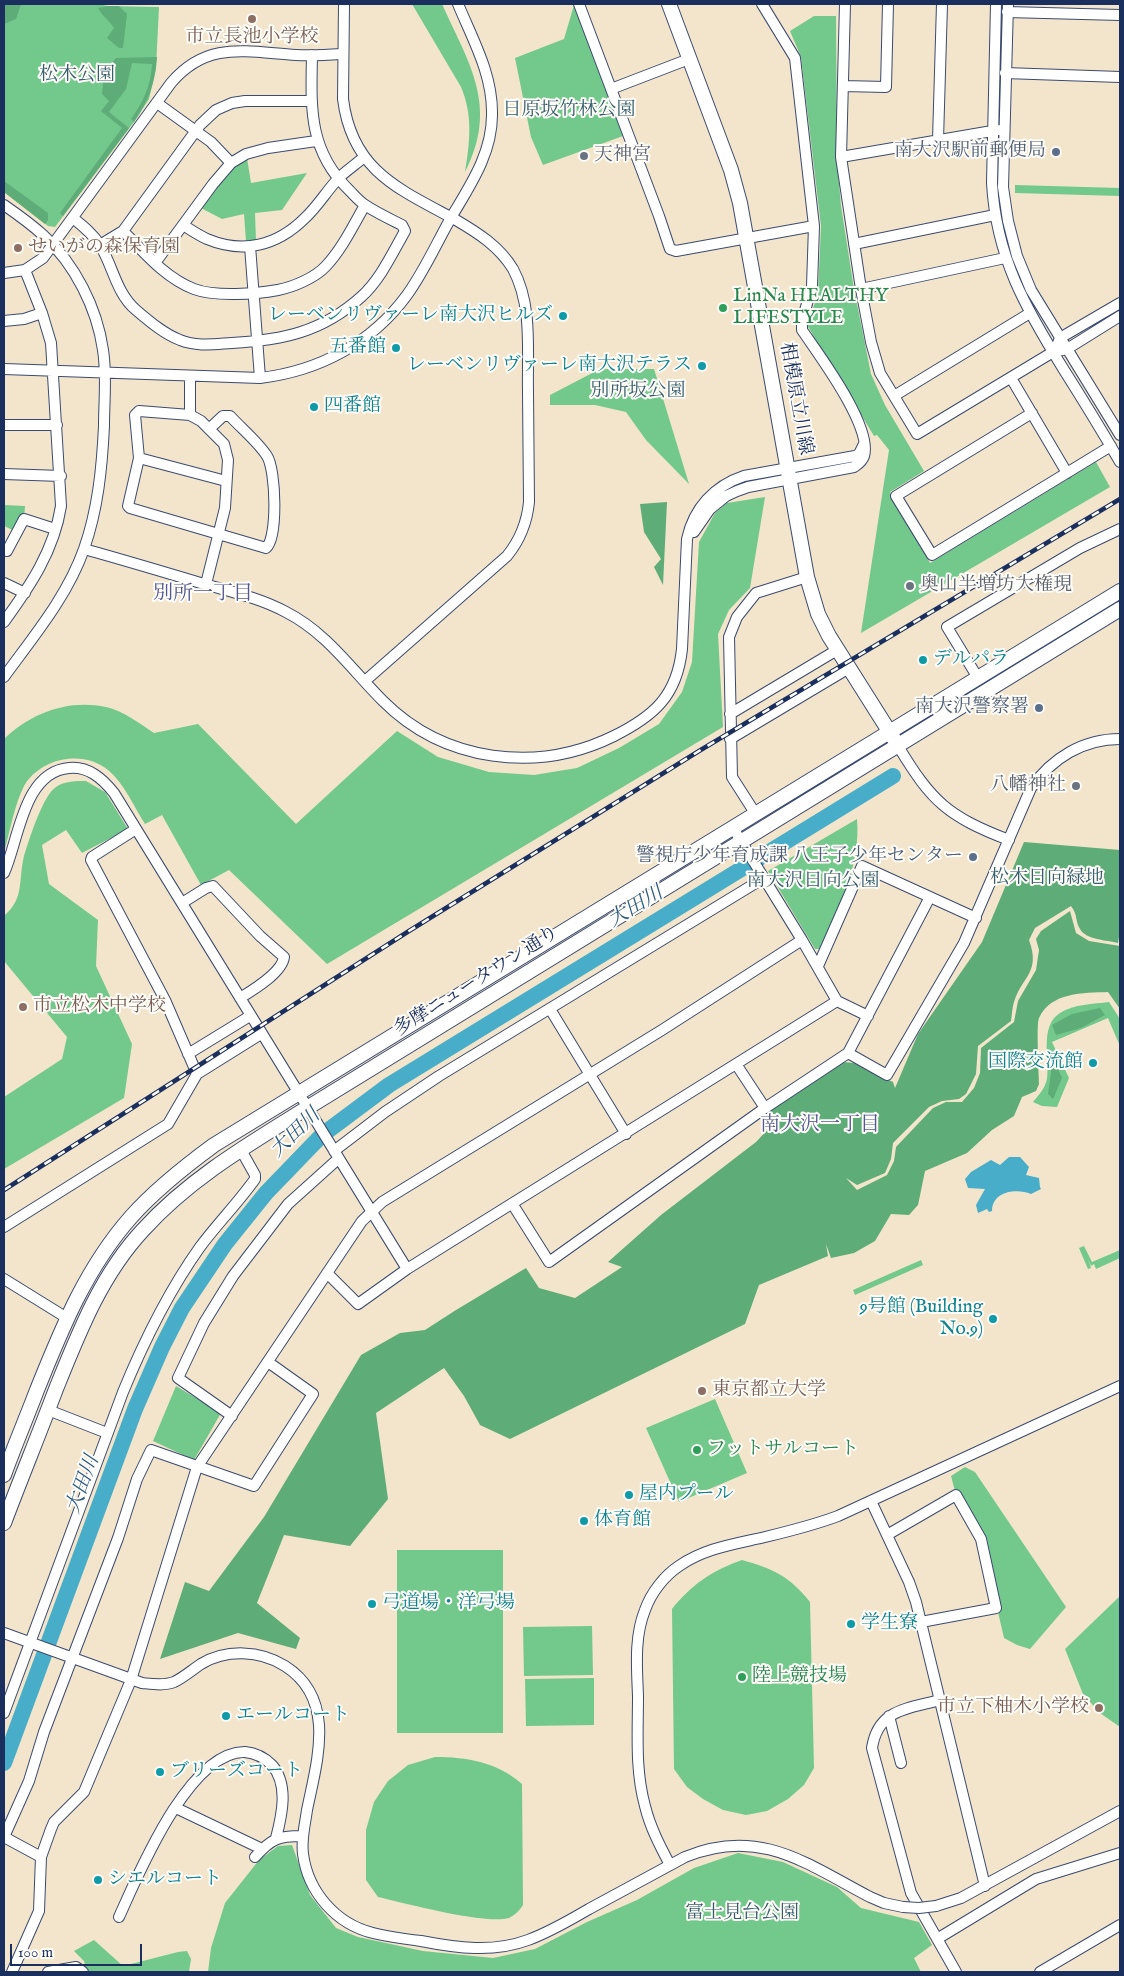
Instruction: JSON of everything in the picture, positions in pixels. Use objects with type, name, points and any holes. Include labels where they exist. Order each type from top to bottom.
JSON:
[{"type":"main road","name":"相模原立川線","points":[[669,4],[731,170],[747,238],[807,577],[818,614],[837,650],[898,746]]},
{"type":"main road","name":"多摩ニュータウン通り","points":[[4,1475],[8,1450],[85,1282],[98,1260],[118,1233],[149,1198],[168,1181],[214,1145],[1120,591]]},
{"type":"main road","name":"多摩ニュータウン通り","points":[[4,1523],[80,1328],[100,1288],[142,1230],[195,1180],[307,1108],[1120,609]]},
{"type":"street","points":[[344,4],[344,113],[348,127],[363,158],[387,180],[481,234],[495,246],[509,263],[520,284],[527,317],[529,502],[526,523],[521,536],[507,556],[365,681]]},
{"type":"street","points":[[4,369],[260,378],[293,372],[322,363],[341,354],[371,333],[407,295],[486,153],[492,115],[491,91],[485,67],[458,4]]},
{"type":"street","points":[[578,4],[612,88],[670,249],[676,251],[814,226]]},
{"type":"street","points":[[84,549],[259,599],[302,621],[326,639],[392,709],[418,729],[438,740],[469,751],[502,757],[530,759],[565,754],[594,745],[646,718],[665,699],[673,687],[680,664],[687,549],[690,528],[696,513],[712,494],[727,483],[744,476],[789,474],[855,456],[859,454],[864,444],[861,429],[849,401],[802,330],[802,320],[812,286],[814,226],[795,58],[762,4]]},
{"type":"street","points":[[845,4],[841,157],[861,289],[871,342],[880,373],[917,434],[1053,352],[1067,349],[1120,316]]},
{"type":"street","points":[[843,86],[886,87],[888,4]]},
{"type":"street","points":[[938,140],[942,4]]},
{"type":"street","points":[[996,4],[992,183],[995,215],[1005,258],[1013,280],[1030,313],[1120,462]]},
{"type":"street","points":[[1120,15],[1066,8],[1007,8],[1004,129],[1005,202],[1016,256],[1031,290],[1120,435]]},
{"type":"street","points":[[4,272],[13,273],[25,270],[42,258],[182,71],[200,59],[213,54],[251,50],[312,55],[343,54]]},
{"type":"street","points":[[73,218],[100,245],[127,300],[171,336],[181,341],[200,345],[282,338],[309,330],[335,318],[362,296],[382,271],[405,231],[402,226],[365,205],[338,179],[316,141],[311,101],[312,55]]},
{"type":"street","points":[[612,88],[690,60]]},
{"type":"street","points":[[1006,73],[1120,77]]},
{"type":"street","points":[[100,245],[123,231],[196,131],[210,115],[232,103],[251,100],[311,101]]},
{"type":"street","points":[[157,103],[211,142],[231,163]]},
{"type":"street","points":[[841,157],[1004,129]]},
{"type":"street","points":[[155,263],[213,184],[231,163],[246,154],[268,148],[316,141]]},
{"type":"street","points":[[183,225],[206,238],[223,244],[250,246],[280,239],[306,217],[338,179],[363,158]]},
{"type":"street","points":[[4,205],[28,222],[53,245],[72,270],[90,307],[103,350],[105,372],[102,461],[94,512],[84,549],[57,603],[4,677]]},
{"type":"street","points":[[123,231],[155,263],[177,280],[194,289],[213,292],[279,290],[308,279],[325,268],[338,251],[365,205]]},
{"type":"street","points":[[854,244],[995,215]]},
{"type":"street","points":[[250,246],[260,378]]},
{"type":"street","points":[[861,289],[1005,258]]},
{"type":"street","points":[[4,622],[43,563],[61,506],[61,476],[51,343],[42,313],[25,270]]},
{"type":"street","points":[[1053,352],[1060,338],[1120,303]]},
{"type":"street","points":[[4,321],[24,319],[42,313]]},
{"type":"street","points":[[894,396],[1030,313]]},
{"type":"street","points":[[190,376],[190,415]]},
{"type":"street","points":[[1011,378],[1068,473]]},
{"type":"street","points":[[206,584],[220,535],[225,508],[228,453],[224,444],[209,429],[201,421],[190,415],[139,411],[135,415],[138,458],[128,506],[130,508],[220,535],[266,548],[273,533],[273,474],[267,457],[230,416],[223,416],[209,429]]},
{"type":"street","points":[[1032,413],[896,496],[932,555],[1111,446]]},
{"type":"street","points":[[4,425],[57,425]]},
{"type":"street","points":[[138,458],[226,481]]},
{"type":"street","points":[[4,474],[61,476]]},
{"type":"street","points":[[4,550],[7,551],[24,519],[55,529]]},
{"type":"street","points":[[978,678],[947,627],[1080,548],[1120,529]]},
{"type":"street","points":[[755,813],[732,777],[728,638],[737,617],[756,593],[807,577]]},
{"type":"street","points":[[4,583],[25,592]]},
{"type":"street","points":[[730,714],[837,650]]},
{"type":"street","points":[[730,739],[849,668]]},
{"type":"street","points":[[848,1053],[888,1074],[976,918],[1031,788],[1052,764],[1070,752],[1084,745],[1120,740]]},
{"type":"street","points":[[898,746],[923,785],[940,804],[978,828],[1009,840]]},
{"type":"street","points":[[4,873],[31,796],[42,780],[55,771],[64,768],[80,768],[102,780],[114,793],[407,1269]]},
{"type":"street","points":[[733,828],[818,966],[837,1001],[868,1016]]},
{"type":"street","points":[[136,829],[92,857],[91,860],[165,1000],[197,1074]]},
{"type":"street","points":[[818,966],[862,866],[976,918]]},
{"type":"street","points":[[232,1416],[178,1378],[204,1323],[234,1276],[288,1204],[334,1152],[385,1112],[439,1076],[550,1009],[762,875]]},
{"type":"street","points":[[182,903],[206,888],[214,886],[260,936],[284,957],[282,965],[266,981],[240,998]]},
{"type":"street","points":[[513,1205],[550,1262],[765,1108],[848,1053],[930,897]]},
{"type":"street","points":[[12,1972],[39,1911],[41,1857],[54,1822],[84,1792],[132,1680],[197,1466],[370,1211],[802,940]]},
{"type":"street","points":[[327,1273],[358,1304],[407,1269],[513,1205],[837,1001]]},
{"type":"street","points":[[550,1009],[626,1134]]},
{"type":"street","points":[[188,1054],[250,1016]]},
{"type":"street","points":[[4,1227],[168,1124],[197,1074],[261,1034]]},
{"type":"street","points":[[736,1064],[765,1108]]},
{"type":"street","points":[[4,1713],[34,1644],[107,1433],[140,1351],[163,1306],[203,1244],[255,1179],[255,1175],[241,1150]]},
{"type":"street","points":[[4,1279],[67,1318]]},
{"type":"street","points":[[41,1857],[4,1837],[29,1781],[44,1732],[71,1658],[118,1538],[137,1479],[150,1450],[254,1486],[313,1394],[268,1362]]},
{"type":"street","points":[[670,1865],[658,1843],[647,1816],[638,1762],[637,1643],[641,1622],[651,1597],[660,1584],[678,1567],[698,1555],[716,1548],[818,1523],[871,1501],[1120,1386]]},
{"type":"street","points":[[48,1410],[107,1433]]},
{"type":"street","points":[[888,1535],[956,1495],[981,1539],[996,1608],[921,1622]]},
{"type":"street","points":[[871,1501],[909,1582],[921,1622],[984,1886]]},
{"type":"street","points":[[4,1633],[132,1680],[153,1684],[168,1684],[181,1678],[202,1663],[230,1654],[256,1654],[274,1660],[291,1670],[311,1694],[316,1705],[320,1730],[302,1836],[307,1872],[315,1890],[328,1908],[348,1923],[373,1933],[466,1949],[493,1948],[528,1940],[559,1926],[670,1865],[701,1850],[715,1847],[759,1846],[787,1854],[870,1897],[903,1907],[936,1906],[961,1898],[1120,1812]]},
{"type":"street","points":[[940,1700],[904,1709],[889,1716],[879,1725],[872,1748],[873,1758],[911,1893],[954,1972]]},
{"type":"street","points":[[889,1716],[901,1763]]},
{"type":"street","points":[[119,1917],[151,1848],[188,1789],[210,1765],[221,1758],[236,1752],[250,1752],[262,1757],[272,1766],[279,1777],[283,1805],[276,1838]]},
{"type":"street","points":[[176,1808],[262,1849]]},
{"type":"street","points":[[255,1857],[276,1838],[302,1836]]},
{"type":"street","points":[[937,1939],[1036,1879],[1120,1853]]},
{"type":"street","points":[[1040,1972],[1120,1925]]},
{"type":"street","points":[[48,1972],[76,1967],[83,1972]]},
{"type":"green space","name":"松木公園","points":[[4,4],[98,4],[108,6],[159,7],[156,68],[149,99],[134,122],[55,227],[48,226],[4,192]]},
{"type":"green space","points":[[4,4],[21,4],[16,19],[4,24]]},
{"type":"green space","points":[[412,4],[442,4],[470,66],[480,106],[480,126],[475,148],[465,172],[469,118],[465,97]]},
{"type":"green space","name":"日原坂竹林公園","points":[[574,5],[623,136],[543,165],[531,137],[515,58],[564,39]]},
{"type":"green space","points":[[119,6],[127,14],[123,48],[119,48],[107,38],[114,28],[98,8]]},
{"type":"green space","points":[[814,16],[836,16],[837,159],[841,206],[854,289],[871,374],[885,405],[924,471],[890,492],[930,563],[1096,462],[1110,487],[861,633],[889,450],[877,435],[874,436],[807,325],[818,294],[821,226],[801,57],[790,31]]},
{"type":"green space","points":[[157,57],[155,75],[150,91],[144,106],[134,122],[131,119],[146,93],[152,64],[132,63],[126,89],[109,112],[129,128],[63,216],[60,213],[122,128],[101,111],[109,101],[102,94],[104,72],[116,58]]},
{"type":"green space","points":[[247,158],[251,183],[307,173],[282,210],[255,213],[256,241],[246,241],[244,214],[222,219],[201,208],[234,167]]},
{"type":"green space","points":[[4,181],[48,213],[48,220],[45,224],[4,192]]},
{"type":"green space","points":[[1015,185],[1120,188],[1120,196],[1015,193]]},
{"type":"green space","name":"別所坂公園","points":[[600,369],[654,369],[689,484],[646,440],[626,412],[595,405],[550,405],[550,395]]},
{"type":"green space","points":[[765,497],[750,588],[729,610],[718,634],[723,727],[327,964],[229,870],[201,885],[162,815],[145,824],[114,775],[98,764],[87,760],[75,758],[51,763],[31,776],[24,786],[18,802],[4,852],[4,739],[38,715],[64,707],[92,705],[106,707],[125,714],[154,733],[198,724],[296,824],[397,731],[438,757],[489,772],[534,775],[577,768],[619,748],[659,724],[682,692],[692,662],[699,542],[715,513],[727,503]]},
{"type":"green space","points":[[667,502],[663,585],[654,567],[661,559],[644,532],[640,504]]},
{"type":"green space","points":[[4,505],[25,506],[24,519],[17,532],[4,526]]},
{"type":"green space","points":[[86,781],[105,792],[128,829],[82,853],[66,830],[42,845],[49,884],[98,920],[96,966],[132,1044],[124,1098],[4,1169],[4,1097],[62,1059],[67,1037],[4,961],[4,916],[11,909],[18,895],[24,856],[46,799],[59,785]]},
{"type":"green space","name":"南大沢日向公園","points":[[857,819],[856,853],[842,902],[822,949],[815,949],[768,871]]},
{"type":"green space","name":"松木日向緑地","points":[[1024,842],[1120,850],[1120,931],[1118,943],[1097,939],[1083,933],[1078,926],[1075,912],[1071,906],[1035,928],[1029,940],[1033,960],[1032,967],[1017,993],[1012,1009],[1011,1021],[978,1046],[976,1074],[966,1094],[959,1099],[942,1101],[929,1107],[893,1143],[891,1159],[885,1173],[857,1185],[846,1178],[857,1190],[887,1175],[894,1161],[896,1147],[933,1108],[946,1102],[962,1102],[974,1088],[980,1073],[981,1048],[1014,1022],[1018,1001],[1036,970],[1039,950],[1036,939],[1041,931],[1070,911],[1076,933],[1089,941],[1120,946],[1120,1009],[1108,992],[1069,996],[1051,1003],[1044,1009],[1038,1022],[1039,1084],[1036,1091],[1022,1097],[1014,1116],[992,1130],[967,1153],[925,1171],[918,1205],[909,1215],[891,1214],[875,1241],[854,1253],[831,1258],[826,1244],[828,1256],[759,1285],[745,1324],[510,1439],[480,1425],[464,1396],[444,1368],[376,1413],[388,1499],[350,1546],[284,1535],[257,1603],[300,1638],[296,1649],[238,1633],[160,1659],[185,1582],[209,1591],[264,1517],[361,1355],[400,1333],[425,1330],[526,1268],[539,1288],[575,1298],[622,1267],[608,1262],[661,1215],[756,1142],[773,1124],[765,1112],[843,1062],[854,1063],[893,1082],[895,1088],[918,1034],[982,942]]},
{"type":"green space","points":[[1109,1002],[1120,1019],[1120,1046],[1108,1018],[1052,1042],[1069,1078],[1057,1107],[1042,1106],[1033,1102],[1040,1094],[1047,1079],[1047,1035],[1054,1019],[1060,1013],[1071,1008]]},
{"type":"green space","points":[[1100,1008],[1105,1015],[1081,1028],[1056,1035],[1052,1025],[1072,1014]]},
{"type":"green space","points":[[1051,1053],[1062,1078],[1053,1099],[1048,1094]]},
{"type":"green space","points":[[1084,1246],[1092,1262],[1120,1250],[1120,1258],[1096,1269],[1094,1264],[1091,1266],[1088,1259],[1091,1268],[1088,1269],[1079,1248]]},
{"type":"green space","points":[[921,1260],[923,1265],[855,1295],[853,1290]]},
{"type":"green space","points":[[176,1386],[221,1413],[194,1460],[153,1441]]},
{"type":"green space","name":"フットサルコート","points":[[715,1399],[747,1473],[679,1502],[646,1428]]},
{"type":"green space","points":[[965,1467],[975,1472],[1066,1607],[1030,1649],[1004,1638],[981,1539],[956,1495],[951,1476]]},
{"type":"green space","points":[[397,1550],[503,1550],[503,1733],[397,1733]]},
{"type":"green space","name":"陸上競技場","points":[[742,1560],[772,1570],[788,1580],[810,1602],[814,1768],[804,1785],[788,1799],[767,1811],[746,1815],[723,1810],[703,1799],[687,1787],[674,1769],[672,1609],[679,1600],[703,1579],[722,1568]]},
{"type":"green space","points":[[1120,1596],[1120,1727],[1100,1713],[1083,1694],[1065,1649]]},
{"type":"green space","points":[[592,1626],[593,1675],[524,1676],[523,1627]]},
{"type":"green space","points":[[594,1678],[594,1725],[526,1726],[525,1679]]},
{"type":"green space","points":[[435,1757],[459,1758],[481,1762],[502,1770],[522,1784],[523,1905],[517,1913],[509,1918],[482,1919],[378,1897],[366,1880],[366,1830],[374,1802],[388,1781],[408,1765]]},
{"type":"green space","name":"富士見台公園","points":[[292,1845],[310,1895],[336,1928],[358,1937],[423,1951],[493,1958],[535,1949],[587,1922],[637,1900],[694,1868],[738,1853],[783,1862],[837,1887],[861,1908],[919,1922],[932,1945],[914,1958],[921,1972],[208,1972],[211,1948],[225,1903],[259,1860],[278,1846]]},
{"type":"green space","points":[[94,1940],[123,1966],[187,1951],[191,1959],[189,1972],[87,1972],[84,1961],[74,1951]]},
{"type":"water","points":[[1009,1157],[1020,1157],[1029,1167],[1026,1175],[1039,1178],[1041,1189],[1031,1194],[1019,1191],[1006,1193],[996,1199],[992,1211],[989,1212],[987,1209],[978,1213],[976,1205],[985,1189],[968,1188],[965,1179],[971,1172],[991,1160],[1000,1165]]},
{"type":"waterway","name":"大田川","points":[[4,1763],[135,1409],[162,1347],[182,1308],[225,1244],[266,1193],[322,1135],[389,1085],[893,776]]},
{"type":"railway","points":[[4,1190],[409,931],[699,751],[1120,499]]},
{"type":"place","name":"市立長池小学校","points":[[252,19]]},
{"type":"place","name":"南大沢駅前郵便局","points":[[1056,152]]},
{"type":"place","name":"天神宮","points":[[584,156]]},
{"type":"place","name":"せいがの森保育園","points":[[18,248]]},
{"type":"place","name":"LinNa HEALTHY LIFESTYLE","points":[[723,308]]},
{"type":"place","name":"レーベンリヴァーレ南大沢ヒルズ","points":[[563,316]]},
{"type":"place","name":"五番館","points":[[396,348]]},
{"type":"place","name":"レーベンリヴァーレ南大沢テラス","points":[[702,366]]},
{"type":"place","name":"四番館","points":[[314,407]]},
{"type":"place","name":"奥山半増坊大権現","points":[[910,586]]},
{"type":"place","name":"デルパラ","points":[[923,660]]},
{"type":"place","name":"南大沢警察署","points":[[1039,708]]},
{"type":"place","name":"八幡神社","points":[[1076,786]]},
{"type":"place","name":"警視庁少年育成課 八王子少年センター","points":[[973,857]]},
{"type":"place","name":"市立松木中学校","points":[[23,1007]]},
{"type":"place","name":"国際交流館","points":[[1093,1063]]},
{"type":"place","name":"9号館 (Building No.9)","points":[[993,1319]]},
{"type":"place","name":"東京都立大学","points":[[702,1391]]},
{"type":"place","name":"フットサルコート","points":[[697,1450]]},
{"type":"place","name":"屋内プール","points":[[629,1495]]},
{"type":"place","name":"体育館","points":[[584,1521]]},
{"type":"place","name":"弓道場・洋弓場","points":[[372,1604]]},
{"type":"place","name":"学生寮","points":[[851,1624]]},
{"type":"place","name":"陸上競技場","points":[[742,1677]]},
{"type":"place","name":"市立下柚木小学校","points":[[1099,1708]]},
{"type":"place","name":"エールコート","points":[[226,1716]]},
{"type":"place","name":"ブリーズコート","points":[[160,1772]]},
{"type":"place","name":"シエルコート","points":[[98,1880]]},
{"type":"district","name":"別所一丁目","points":[[203,595]]},
{"type":"district","name":"南大沢一丁目","points":[[820,1126]]}]
